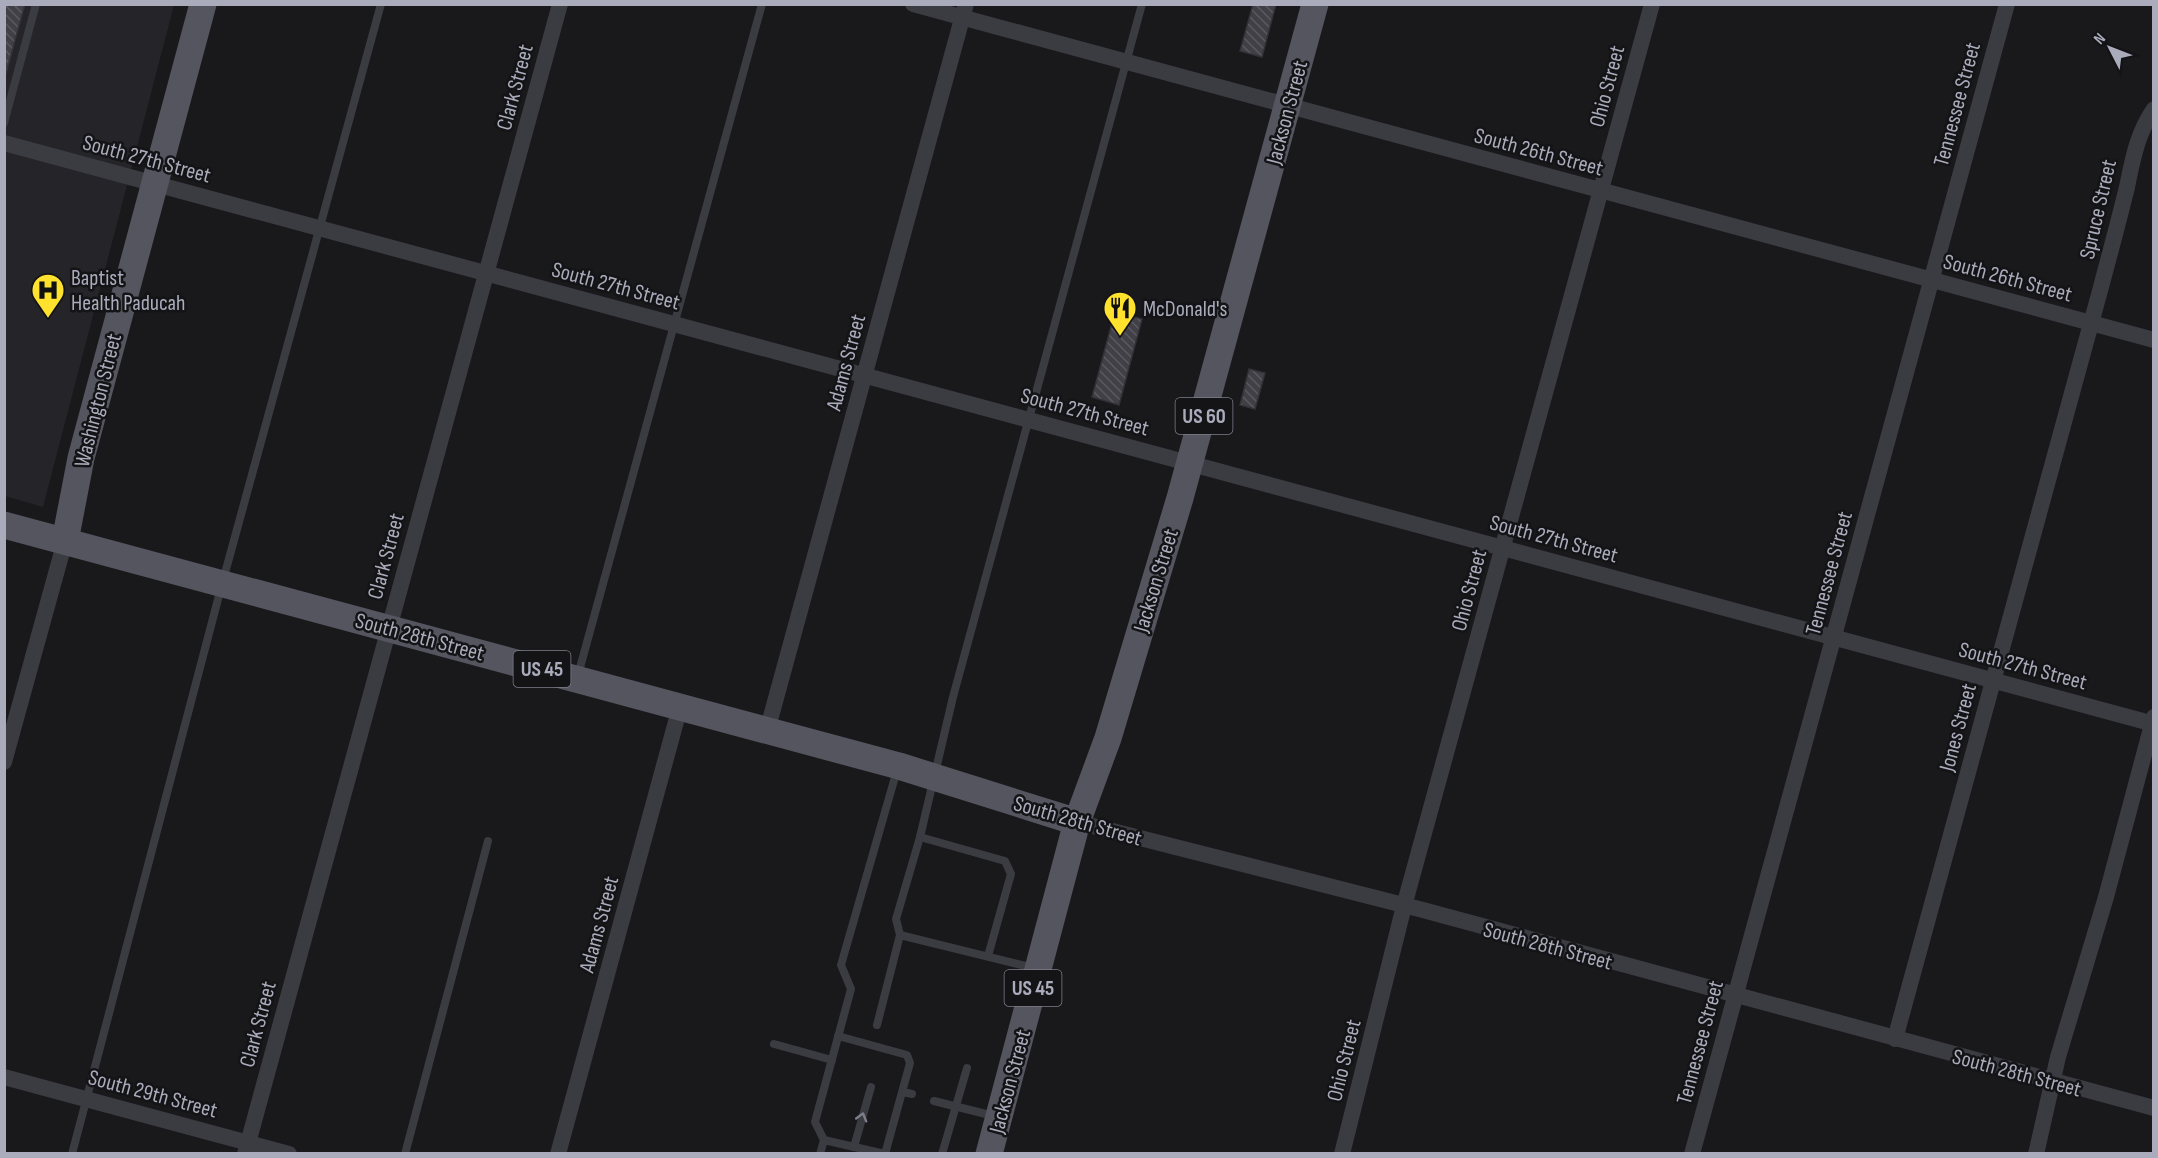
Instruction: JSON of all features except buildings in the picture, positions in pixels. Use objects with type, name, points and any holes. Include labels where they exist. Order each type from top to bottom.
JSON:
[{"type":"main road","name":"Washington Street","points":[[65,541],[81,458],[153,183],[203,4]]},
{"type":"main road","name":"Jackson Street","points":[[989,1154],[1077,822],[1108,738],[1190,463],[1315,4]]},
{"type":"main road","name":"South 28th Street","points":[[4,525],[898,766],[1077,822]]},
{"type":"street","name":"Clark Street","points":[[246,1148],[560,4]]},
{"type":"street","name":"South 26th Street","points":[[913,4],[964,11],[1127,62],[2154,340]]},
{"type":"street","name":"Ohio Street","points":[[1342,1154],[1404,906],[1652,4]]},
{"type":"street","name":"Tennessee Street","points":[[1692,1154],[2007,4]]},
{"type":"street","name":"Adams Street","points":[[767,731],[964,11]]},
{"type":"street","name":"Spruce Street","points":[[2091,323],[2127,184],[2130,164],[2146,120],[2154,109]]},
{"type":"street","name":"South 27th Street","points":[[4,143],[1833,637],[2153,721]]},
{"type":"street","name":"Jones Street","points":[[1895,1039],[2091,323]]},
{"type":"street","name":"Washington Street","points":[[4,762],[65,541]]},
{"type":"street","name":"Adams Street","points":[[558,1154],[681,707]]},
{"type":"street","points":[[2036,1154],[2052,1081],[2106,897],[2153,721]]},
{"type":"street","name":"South 28th Street","points":[[1077,822],[1404,906],[2154,1108]]},
{"type":"street","name":"South 29th Street","points":[[4,1077],[87,1099],[246,1148],[289,1154]]},
{"type":"lane","points":[[4,123],[36,4]]},
{"type":"lane","points":[[72,1154],[222,584],[381,4]]},
{"type":"lane","points":[[577,679],[762,4]]},
{"type":"lane","points":[[877,1025],[900,934],[896,919],[920,837],[933,777],[1142,4]]},
{"type":"lane","points":[[820,1154],[824,1140],[815,1122],[851,989],[841,965],[898,766]]},
{"type":"lane","points":[[920,837],[1005,861],[1011,874],[988,956]]},
{"type":"lane","points":[[405,1154],[488,841]]},
{"type":"lane","points":[[900,934],[1038,969]]},
{"type":"lane","points":[[824,1140],[885,1154],[910,1063],[907,1055],[838,1036]]},
{"type":"lane","points":[[774,1044],[832,1060]]},
{"type":"lane","points":[[880,1058],[883,1048]]},
{"type":"lane","points":[[942,1154],[967,1068]]},
{"type":"lane","points":[[854,1147],[871,1087]]},
{"type":"lane","points":[[903,1092],[912,1095]]},
{"type":"lane","points":[[934,1101],[999,1117]]},
{"type":"shaded area","name":"Baptist Health Paducah","points":[[4,5],[174,5],[43,507],[5,496]]},
{"type":"place","name":"Baptist Health Paducah","points":[[48,319]]},
{"type":"place","name":"McDonald's","points":[[1120,337]]}]
